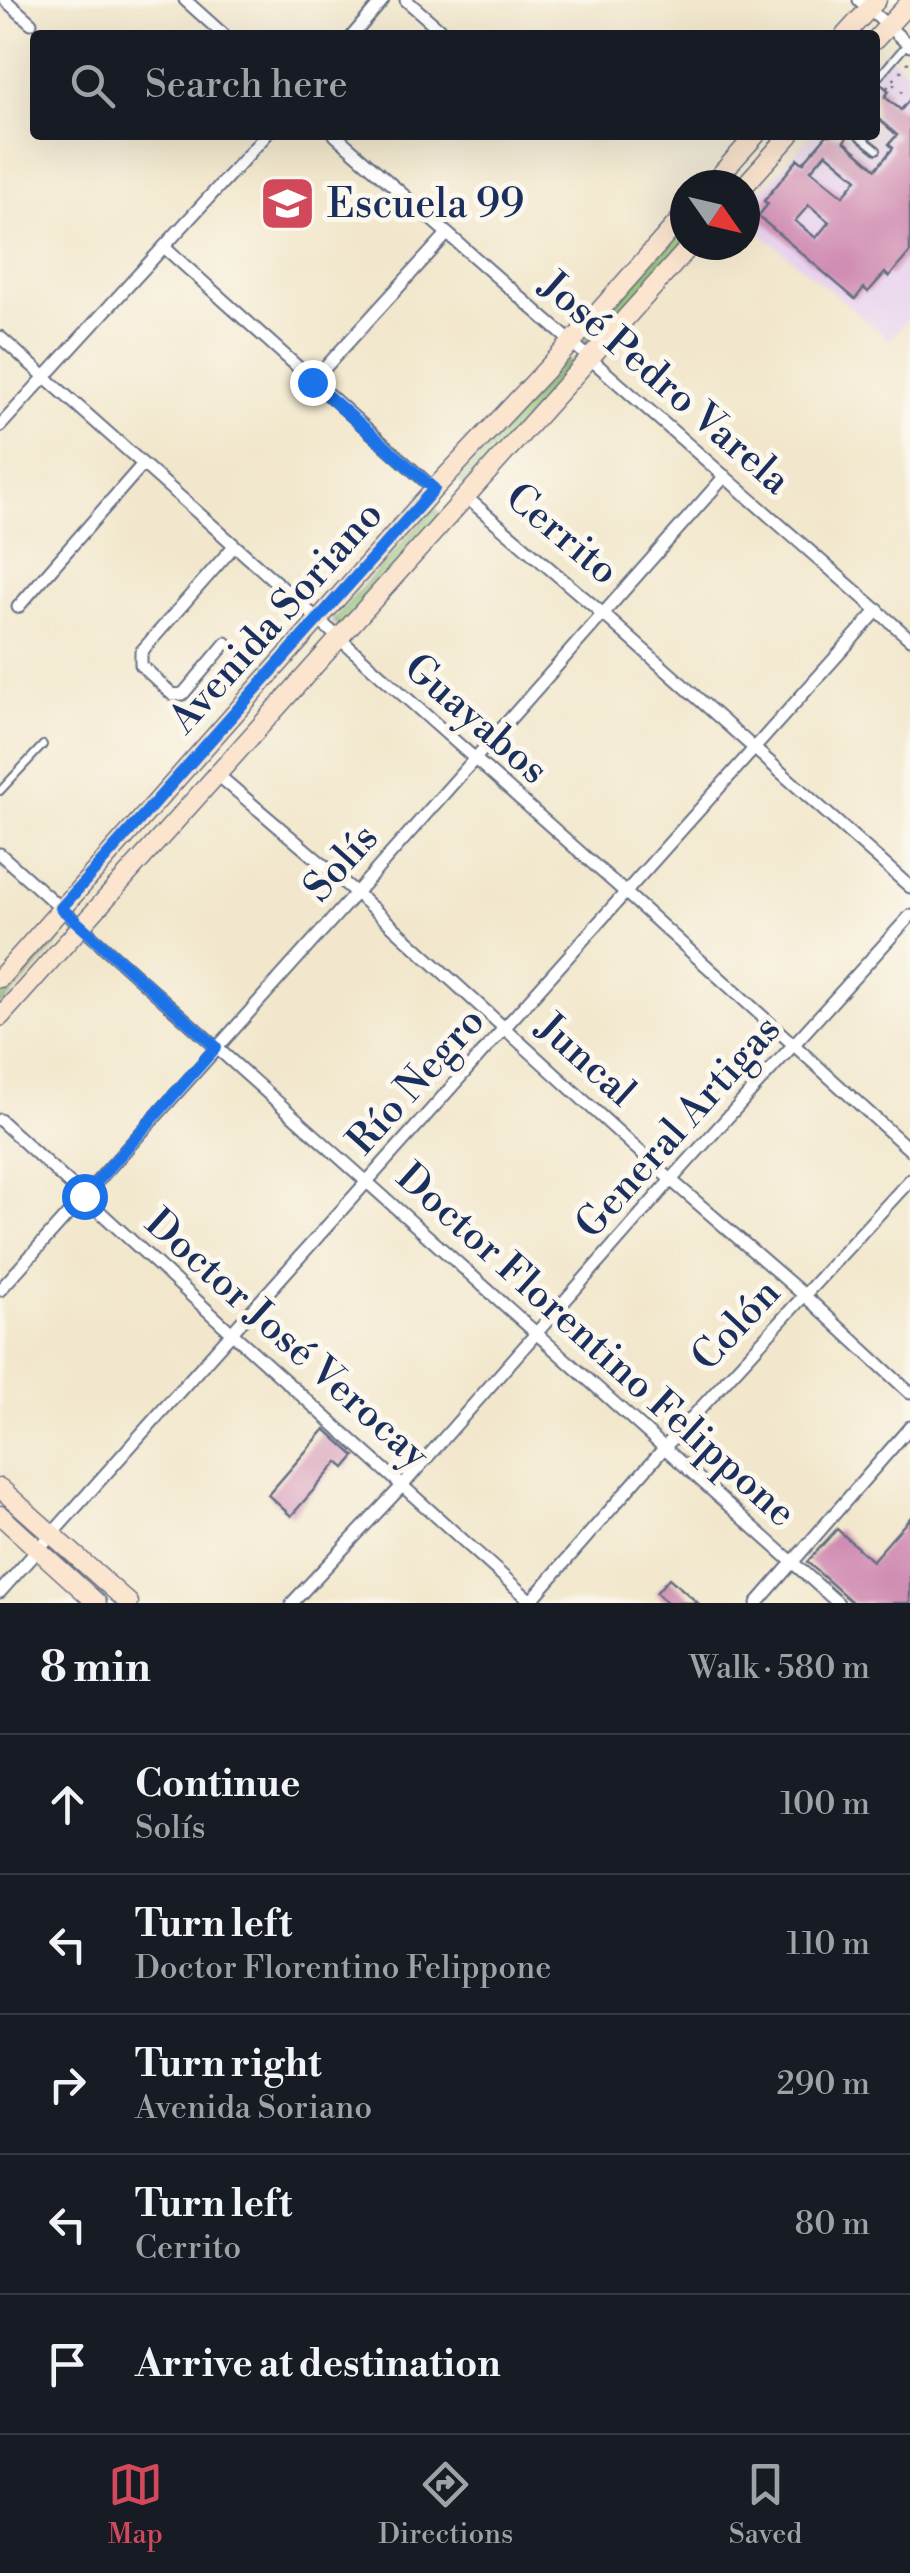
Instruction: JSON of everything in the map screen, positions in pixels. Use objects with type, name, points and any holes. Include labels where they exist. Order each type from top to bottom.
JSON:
[{"type":"street","points":[[5,0],[31,23]]},
{"type":"street","points":[[185,0],[218,30]]},
{"type":"street","points":[[357,30],[383,0]]},
{"type":"street","points":[[406,0],[440,30]]},
{"type":"street","points":[[909,45],[881,33],[910,2]]},
{"type":"street","points":[[868,3],[880,30]]},
{"type":"street","points":[[849,30],[868,3]]},
{"type":"street","points":[[0,426],[261,140]]},
{"type":"street","name":"José Pedro Varela","points":[[341,140],[910,639]]},
{"type":"street","points":[[724,170],[752,140]]},
{"type":"street","points":[[758,170],[786,140]]},
{"type":"street","name":"Avenida Soriano","points":[[0,978],[434,489],[670,231]]},
{"type":"street","points":[[312,382],[447,234]]},
{"type":"street","name":"Cerrito","points":[[164,247],[434,489],[466,497],[910,887]]},
{"type":"street","name":"Avenida Soriano","points":[[0,1017],[678,260]]},
{"type":"street","name":"Guayabos","points":[[0,337],[626,892],[910,1150]]},
{"type":"street","points":[[18,607],[142,464]]},
{"type":"street","name":"Solís","points":[[0,1290],[725,476]]},
{"type":"street","points":[[226,643],[183,694],[173,695],[141,666],[141,652],[234,546]]},
{"type":"street","name":"Río Negro","points":[[0,1592],[878,610]]},
{"type":"street","name":"Juncal","points":[[218,774],[356,893],[910,1393]]},
{"type":"street","name":"Doctor Florentino Felippone","points":[[2,861],[61,908],[838,1603]]},
{"type":"street","name":"General Artigas","points":[[292,1603],[402,1486],[910,916]]},
{"type":"street","name":"Doctor José Verocay","points":[[0,1120],[531,1602]]},
{"type":"street","name":"Colón","points":[[531,1602],[664,1447],[910,1180]]},
{"type":"street","points":[[756,1603],[910,1426]]},
{"type":"street","points":[[0,1488],[129,1603]]},
{"type":"street","points":[[0,1515],[97,1603]]},
{"type":"lane","points":[[880,76],[909,45]]},
{"type":"lane","points":[[864,140],[877,150]]},
{"type":"lane","points":[[0,791],[43,746]]},
{"type":"path","points":[[887,88],[910,60]]},
{"type":"path","points":[[891,83],[910,98]]},
{"type":"shaded area","points":[[885,52],[910,74],[910,315],[890,340],[760,232],[760,192],[807,140],[880,140],[880,58]]},
{"type":"green space","points":[[670,243],[670,259],[593,346],[585,339]]},
{"type":"green space","points":[[567,360],[574,366],[466,486],[459,480]]},
{"type":"green space","points":[[434,509],[441,515],[340,628],[333,621]]},
{"type":"green space","points":[[52,934],[59,940],[0,1007],[0,993]]},
{"type":"building","points":[[881,84],[889,91],[885,97],[901,110],[910,99],[910,252],[889,277],[885,273],[868,292],[864,288],[855,299],[760,218],[760,214],[768,204],[764,201],[798,159],[803,163],[823,140],[845,140],[876,169],[893,148],[889,144],[897,135],[880,120]],"holes":[[[826,153],[857,179],[843,196],[811,170]],[[809,205],[829,222],[816,238],[795,221]]]},
{"type":"building","points":[[325,1429],[355,1456],[345,1468],[338,1462],[291,1516],[268,1495]]},
{"type":"building","points":[[910,1518],[910,1603],[853,1603],[807,1562],[837,1529],[872,1561]]},
{"type":"building","points":[[669,1578],[698,1603],[667,1603],[656,1593]]},
{"type":"place","name":"Escuela 99","points":[[288,203]]},
{"type":"route","points":[[84,1196],[216,1047],[61,908],[434,489],[312,382]]}]
